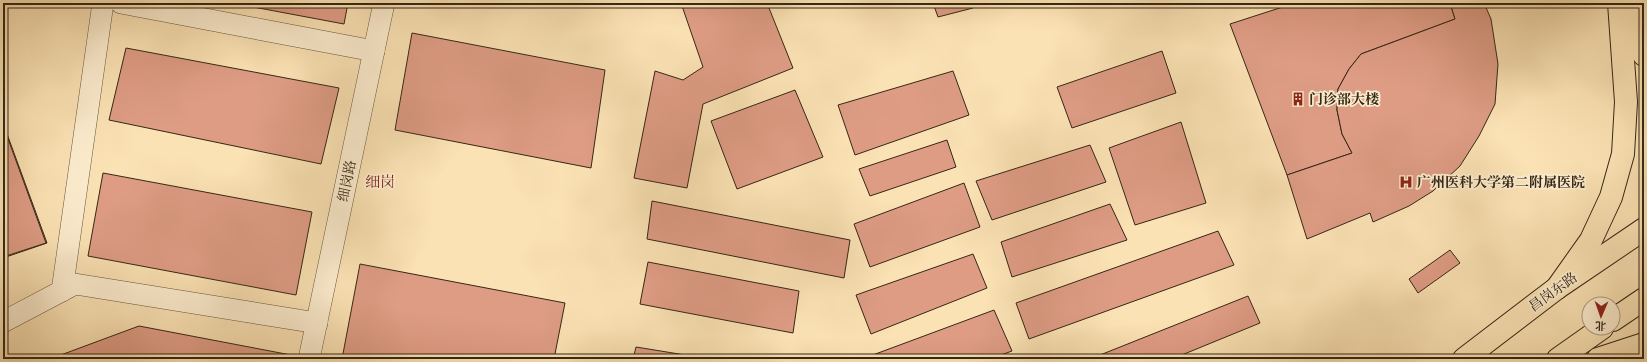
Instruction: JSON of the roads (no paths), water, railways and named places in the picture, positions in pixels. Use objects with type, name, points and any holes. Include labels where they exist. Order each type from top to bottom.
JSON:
[{"type":"main road","points":[[1557,288],[1591,240],[1610,197],[1622,154],[1626,102],[1619,3]]},
{"type":"main road","points":[[1625,3],[1644,55]]},
{"type":"main road","name":"昌岗东路","points":[[1464,359],[1557,288],[1644,229]]},
{"type":"main road","points":[[1621,315],[1644,299]]},
{"type":"main road","points":[[1558,359],[1591,336]]},
{"type":"main road","points":[[1598,359],[1644,344]]},
{"type":"street","points":[[62,291],[103,3]]},
{"type":"street","points":[[121,3],[374,51]]},
{"type":"street","name":"细岗路","points":[[309,359],[384,3]]},
{"type":"street","points":[[3,322],[75,284],[317,324]]},
{"type":"place","name":"门诊部大楼","points":[[1298,99]]},
{"type":"place","name":"广州医科大学第二附属医院","points":[[1406,182]]},
{"type":"district","name":"细岗","points":[[380,182]]}]
